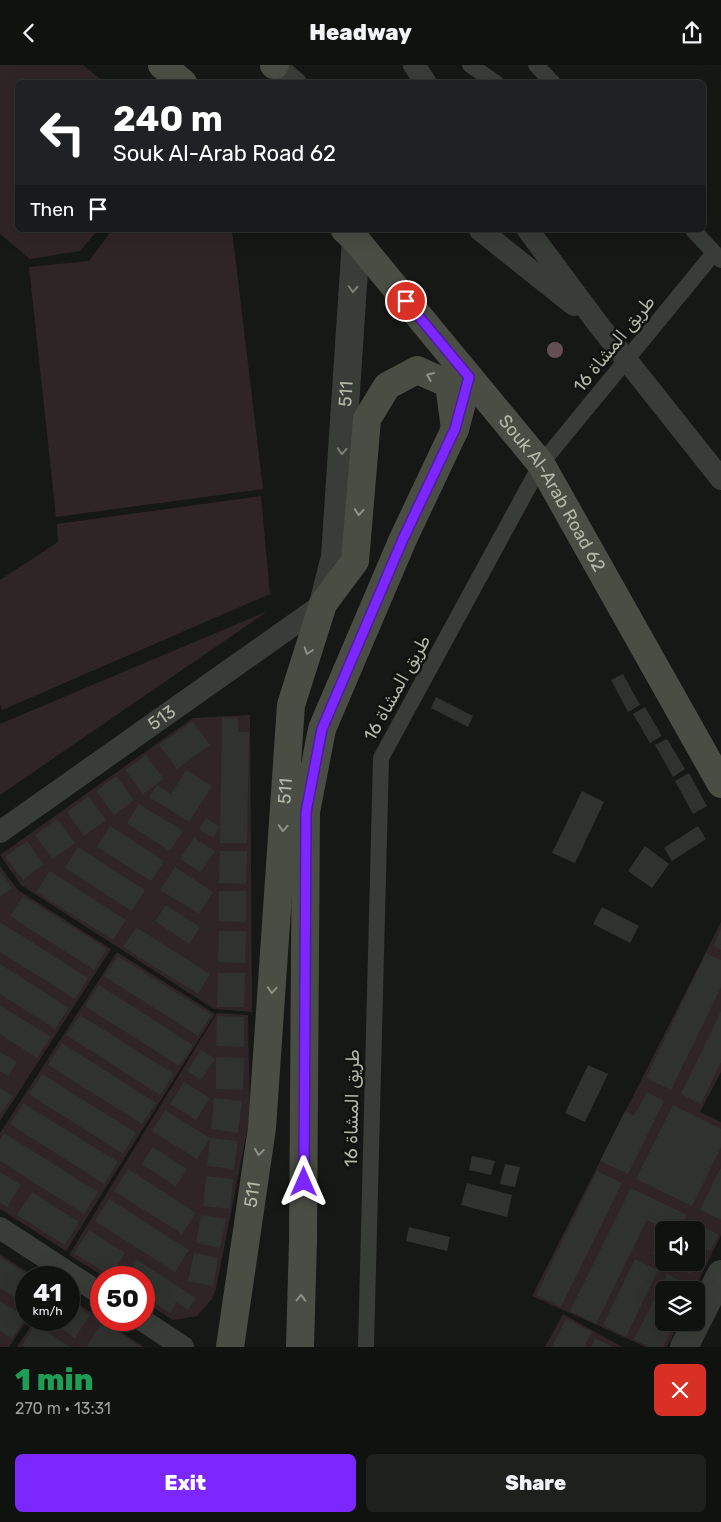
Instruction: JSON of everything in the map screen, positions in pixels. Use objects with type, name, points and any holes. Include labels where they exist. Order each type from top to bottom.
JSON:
[{"type":"main road","points":[[162,65],[180,80]]},
{"type":"main road","name":"Souk Al-Arab Road 62","points":[[350,235],[541,464],[721,784]]},
{"type":"main road","points":[[323,604],[355,561],[367,419],[387,386],[417,370],[449,384],[455,429]]},
{"type":"main road","name":"511","points":[[300,1347],[303,1240],[306,812],[322,729],[403,539],[455,429],[469,377]]},
{"type":"main road","name":"511","points":[[230,1347],[262,1128],[291,705],[323,604]]},
{"type":"street","points":[[275,65],[292,80]]},
{"type":"street","points":[[414,65],[424,80]]},
{"type":"street","points":[[470,65],[492,80]]},
{"type":"street","points":[[536,65],[550,80]]},
{"type":"street","points":[[483,232],[598,324]]},
{"type":"street","points":[[529,232],[598,324],[721,479]]},
{"type":"street","points":[[695,232],[718,256]]},
{"type":"street","name":"511","points":[[323,604],[335,557],[350,235]]},
{"type":"street","name":"طريق المشاة 16","points":[[366,1347],[381,758],[541,464],[718,256]]},
{"type":"street","name":"513","points":[[0,832],[323,604]]},
{"type":"street","points":[[0,1228],[90,1287]]},
{"type":"street","points":[[684,1347],[721,1274]]},
{"type":"street","points":[[155,1328],[184,1347]]},
{"type":"shaded area","points":[[0,65],[83,65],[102,80],[15,80],[15,232],[96,232],[80,251],[30,259],[0,234]]},
{"type":"shaded area","points":[[111,232],[232,232],[263,489],[56,517],[29,267],[89,261]]},
{"type":"shaded area","points":[[261,496],[270,594],[2,710],[0,704],[0,580],[58,542],[57,524]]},
{"type":"shaded area","points":[[268,611],[0,795],[0,724]]},
{"type":"shaded area","points":[[250,715],[252,1012],[214,1009],[21,885],[0,855],[193,718]]},
{"type":"shaded area","points":[[0,866],[18,890],[111,949],[0,1121]]},
{"type":"shaded area","points":[[721,922],[721,1072],[700,1112],[721,1122],[721,1235],[705,1268],[705,1221],[655,1221],[655,1271],[703,1271],[698,1281],[655,1281],[655,1331],[675,1331],[667,1347],[646,1347],[532,1296]]},
{"type":"shaded area","points":[[117,952],[215,1014],[66,1251],[0,1209],[0,1133]]},
{"type":"shaded area","points":[[217,1013],[248,1015],[250,1116],[216,1289],[212,1299],[197,1316],[173,1320],[155,1309],[155,1266],[90,1266],[90,1268],[69,1255]]},
{"type":"shaded area","points":[[0,1254],[18,1266],[15,1266],[15,1331],[20,1331],[9,1347],[0,1347]]},
{"type":"shaded area","points":[[80,1305],[90,1312],[90,1331],[120,1331],[144,1347],[17,1347],[28,1331],[80,1331]]},
{"type":"shaded area","points":[[563,1314],[622,1347],[545,1347]]},
{"type":"building","points":[[623,674],[640,705],[628,712],[611,680]]},
{"type":"building","points":[[436,697],[473,716],[468,727],[431,708]]},
{"type":"building","points":[[645,707],[662,736],[650,743],[633,714]]},
{"type":"building","points":[[222,717],[238,718],[238,732],[249,732],[247,843],[220,843]]},
{"type":"building","points":[[193,721],[210,745],[177,769],[159,745]]},
{"type":"building","points":[[667,739],[685,769],[673,777],[655,745]]},
{"type":"building","points":[[146,755],[164,779],[143,794],[125,770]]},
{"type":"building","points":[[186,770],[212,786],[189,822],[149,797],[157,785],[171,794]]},
{"type":"building","points":[[689,773],[707,806],[693,814],[675,781]]},
{"type":"building","points":[[116,776],[134,800],[114,815],[96,791]]},
{"type":"building","points":[[582,791],[604,802],[575,863],[552,853]]},
{"type":"building","points":[[88,796],[106,820],[84,836],[67,812]]},
{"type":"building","points":[[139,804],[183,831],[170,851],[127,823]]},
{"type":"building","points":[[206,818],[220,827],[213,838],[199,829]]},
{"type":"building","points":[[57,819],[75,843],[52,859],[35,835]]},
{"type":"building","points":[[110,826],[164,861],[151,881],[97,847]]},
{"type":"building","points":[[698,826],[706,839],[672,861],[664,848]]},
{"type":"building","points":[[194,838],[215,851],[201,872],[180,859]]},
{"type":"building","points":[[27,841],[44,864],[23,880],[5,857]]},
{"type":"building","points":[[645,846],[669,864],[652,888],[628,871]]},
{"type":"building","points":[[78,847],[145,890],[132,911],[65,868]]},
{"type":"building","points":[[220,851],[247,851],[246,884],[219,883]]},
{"type":"building","points":[[175,867],[213,892],[199,914],[160,890]]},
{"type":"building","points":[[0,870],[12,888],[0,897]]},
{"type":"building","points":[[50,871],[126,920],[113,940],[36,892]]},
{"type":"building","points":[[219,891],[246,891],[246,922],[219,921]]},
{"type":"building","points":[[23,896],[107,949],[94,970],[10,916]]},
{"type":"building","points":[[166,905],[200,927],[189,944],[155,921]]},
{"type":"building","points":[[602,907],[639,926],[630,943],[593,924]]},
{"type":"building","points":[[0,922],[88,978],[75,999],[0,952]]},
{"type":"building","points":[[136,927],[210,974],[198,994],[123,947]]},
{"type":"building","points":[[721,929],[721,950],[713,946]]},
{"type":"building","points":[[219,931],[246,931],[245,963],[218,962]]},
{"type":"building","points":[[706,953],[721,960],[721,987],[671,1090],[646,1078]]},
{"type":"building","points":[[118,956],[212,1015],[198,1036],[104,976]]},
{"type":"building","points":[[0,964],[69,1008],[55,1029],[0,994]]},
{"type":"building","points":[[218,973],[245,973],[244,1007],[217,1007]]},
{"type":"building","points":[[99,985],[193,1045],[179,1066],[85,1006]]},
{"type":"building","points":[[0,1005],[51,1037],[37,1058],[0,1034]]},
{"type":"building","points":[[721,1011],[721,1062],[701,1104],[681,1094]]},
{"type":"building","points":[[80,1015],[174,1074],[160,1095],[66,1035]]},
{"type":"building","points":[[217,1016],[244,1017],[244,1047],[216,1046]]},
{"type":"building","points":[[62,1043],[156,1103],[142,1124],[48,1065]]},
{"type":"building","points":[[201,1050],[215,1059],[201,1080],[187,1071]]},
{"type":"building","points":[[0,1052],[17,1062],[8,1076],[0,1071]]},
{"type":"building","points":[[216,1057],[244,1058],[243,1090],[216,1089]]},
{"type":"building","points":[[588,1065],[608,1074],[585,1122],[565,1113]]},
{"type":"building","points":[[42,1074],[136,1133],[123,1154],[29,1094]]},
{"type":"building","points":[[184,1082],[210,1098],[196,1120],[170,1104]]},
{"type":"building","points":[[0,1088],[13,1096],[0,1115]]},
{"type":"building","points":[[647,1092],[664,1101],[628,1174],[600,1161],[625,1111],[634,1116]]},
{"type":"building","points":[[214,1098],[242,1101],[238,1133],[211,1129]]},
{"type":"building","points":[[23,1103],[118,1162],[104,1184],[10,1124]]},
{"type":"building","points":[[673,1105],[721,1129],[721,1147],[692,1206],[636,1179]]},
{"type":"building","points":[[165,1110],[210,1138],[197,1159],[152,1131]]},
{"type":"building","points":[[4,1133],[98,1192],[84,1214],[0,1161],[0,1139]]},
{"type":"building","points":[[210,1138],[238,1141],[234,1169],[207,1166]]},
{"type":"building","points":[[153,1147],[187,1169],[176,1186],[142,1164]]},
{"type":"building","points":[[472,1156],[495,1161],[491,1175],[469,1170]]},
{"type":"building","points":[[505,1164],[520,1167],[515,1187],[500,1184]]},
{"type":"building","points":[[721,1167],[721,1220],[700,1210]]},
{"type":"building","points":[[128,1169],[196,1213],[182,1234],[114,1191]]},
{"type":"building","points":[[597,1171],[622,1183],[561,1307],[536,1295]]},
{"type":"building","points":[[0,1172],[21,1185],[7,1207],[0,1202]]},
{"type":"building","points":[[206,1176],[233,1179],[230,1209],[203,1206]]},
{"type":"building","points":[[467,1183],[512,1195],[507,1217],[461,1205]]},
{"type":"building","points":[[631,1188],[687,1215],[684,1221],[655,1221],[655,1224],[647,1220],[596,1324],[570,1311]]},
{"type":"building","points":[[32,1192],[79,1222],[65,1245],[17,1215]]},
{"type":"building","points":[[109,1199],[189,1250],[175,1272],[95,1221]]},
{"type":"building","points":[[201,1215],[226,1219],[220,1248],[196,1243]]},
{"type":"building","points":[[409,1227],[450,1237],[447,1251],[406,1241]]},
{"type":"building","points":[[705,1228],[719,1235],[710,1251],[705,1249]]},
{"type":"building","points":[[89,1230],[125,1253],[117,1266],[95,1266],[74,1253]]},
{"type":"building","points":[[194,1253],[218,1258],[213,1286],[188,1281]]},
{"type":"building","points":[[0,1257],[15,1266],[15,1298],[0,1288]]},
{"type":"building","points":[[635,1259],[655,1269],[655,1271],[658,1271],[626,1337],[603,1325]]},
{"type":"building","points":[[137,1260],[146,1266],[133,1266]]},
{"type":"building","points":[[155,1272],[196,1298],[188,1310],[176,1302],[170,1313],[155,1303]]},
{"type":"building","points":[[667,1274],[680,1281],[663,1281]]},
{"type":"building","points":[[655,1298],[655,1331],[671,1331],[663,1347],[650,1347],[634,1339]]},
{"type":"building","points":[[0,1301],[15,1310],[15,1331],[17,1331],[12,1339],[0,1331]]},
{"type":"building","points":[[80,1308],[90,1315],[80,1330]]},
{"type":"building","points":[[566,1319],[592,1332],[584,1347],[552,1347]]},
{"type":"building","points":[[31,1331],[46,1331],[70,1347],[25,1347],[22,1345]]},
{"type":"building","points":[[64,1331],[80,1331],[75,1338]]},
{"type":"building","points":[[96,1331],[116,1331],[141,1347],[89,1347],[87,1346]]},
{"type":"building","points":[[595,1338],[612,1347],[591,1347]]},
{"type":"route","points":[[304,1182],[306,812],[322,729],[403,539],[455,429],[469,377],[406,301]]}]
